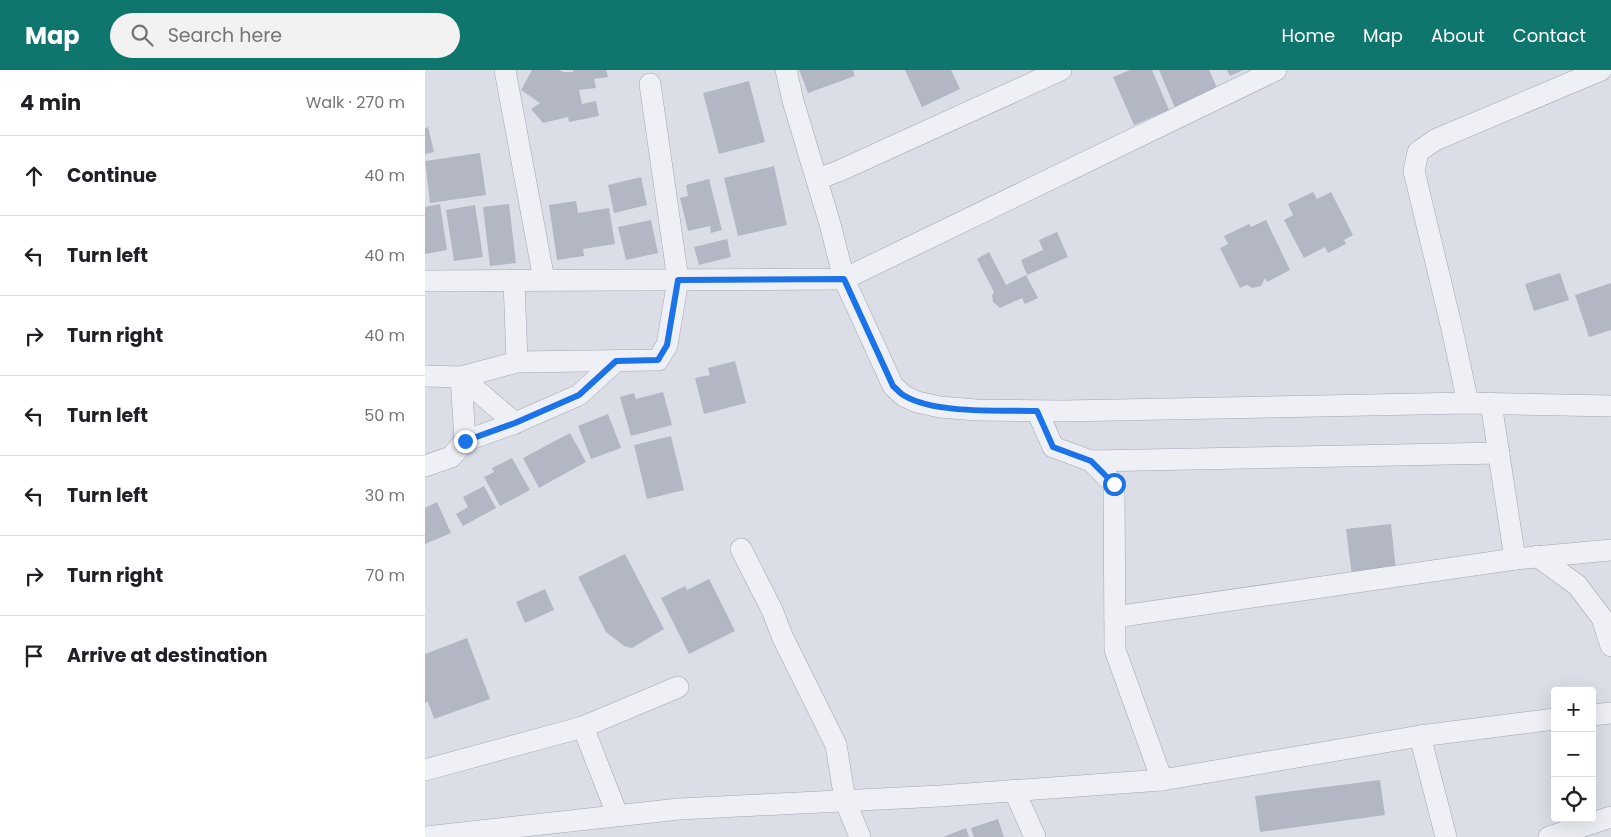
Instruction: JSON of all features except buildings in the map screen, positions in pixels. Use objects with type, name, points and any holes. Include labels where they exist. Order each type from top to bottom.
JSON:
[{"type":"street","points":[[505,70],[544,280]]},
{"type":"street","points":[[785,70],[831,224],[844,279],[893,386],[904,396],[917,402],[939,407],[976,410],[1037,411],[1468,403],[1611,406]]},
{"type":"street","points":[[817,179],[839,172],[1061,70]]},
{"type":"street","points":[[425,281],[844,279],[1276,70]]},
{"type":"street","points":[[1468,403],[1414,172],[1418,152],[1435,140],[1601,70]]},
{"type":"street","points":[[425,376],[461,377],[517,362],[658,360],[667,345],[678,280],[650,84]]},
{"type":"street","points":[[514,281],[517,362]]},
{"type":"street","points":[[425,466],[451,457],[465,441],[515,423],[579,395],[616,361]]},
{"type":"street","points":[[461,377],[515,423]]},
{"type":"street","points":[[461,377],[465,441]]},
{"type":"street","points":[[1491,403],[1515,559]]},
{"type":"street","points":[[1037,411],[1053,447],[1091,461],[1499,453]]},
{"type":"street","points":[[1091,461],[1114,484],[1115,650],[1162,780]]},
{"type":"street","points":[[741,549],[836,745],[845,800],[860,837]]},
{"type":"street","points":[[1115,617],[1537,556],[1611,550]]},
{"type":"street","points":[[1537,556],[1577,586],[1601,618],[1611,646]]},
{"type":"street","points":[[425,770],[583,727],[678,687]]},
{"type":"street","points":[[1596,715],[1611,713]]},
{"type":"street","points":[[438,836],[493,833],[617,814],[679,809],[1162,780],[1420,736],[1551,720]]},
{"type":"street","points":[[583,727],[617,814]]},
{"type":"street","points":[[1420,736],[1446,837]]},
{"type":"street","points":[[1014,790],[1035,837]]},
{"type":"street","points":[[1549,837],[1611,817]]},
{"type":"route","points":[[465,441],[515,423],[579,395],[616,361],[658,360],[667,345],[678,280],[740,278],[844,279],[893,386],[904,396],[917,402],[939,407],[1037,411],[1053,447],[1091,461],[1114,484]]}]
